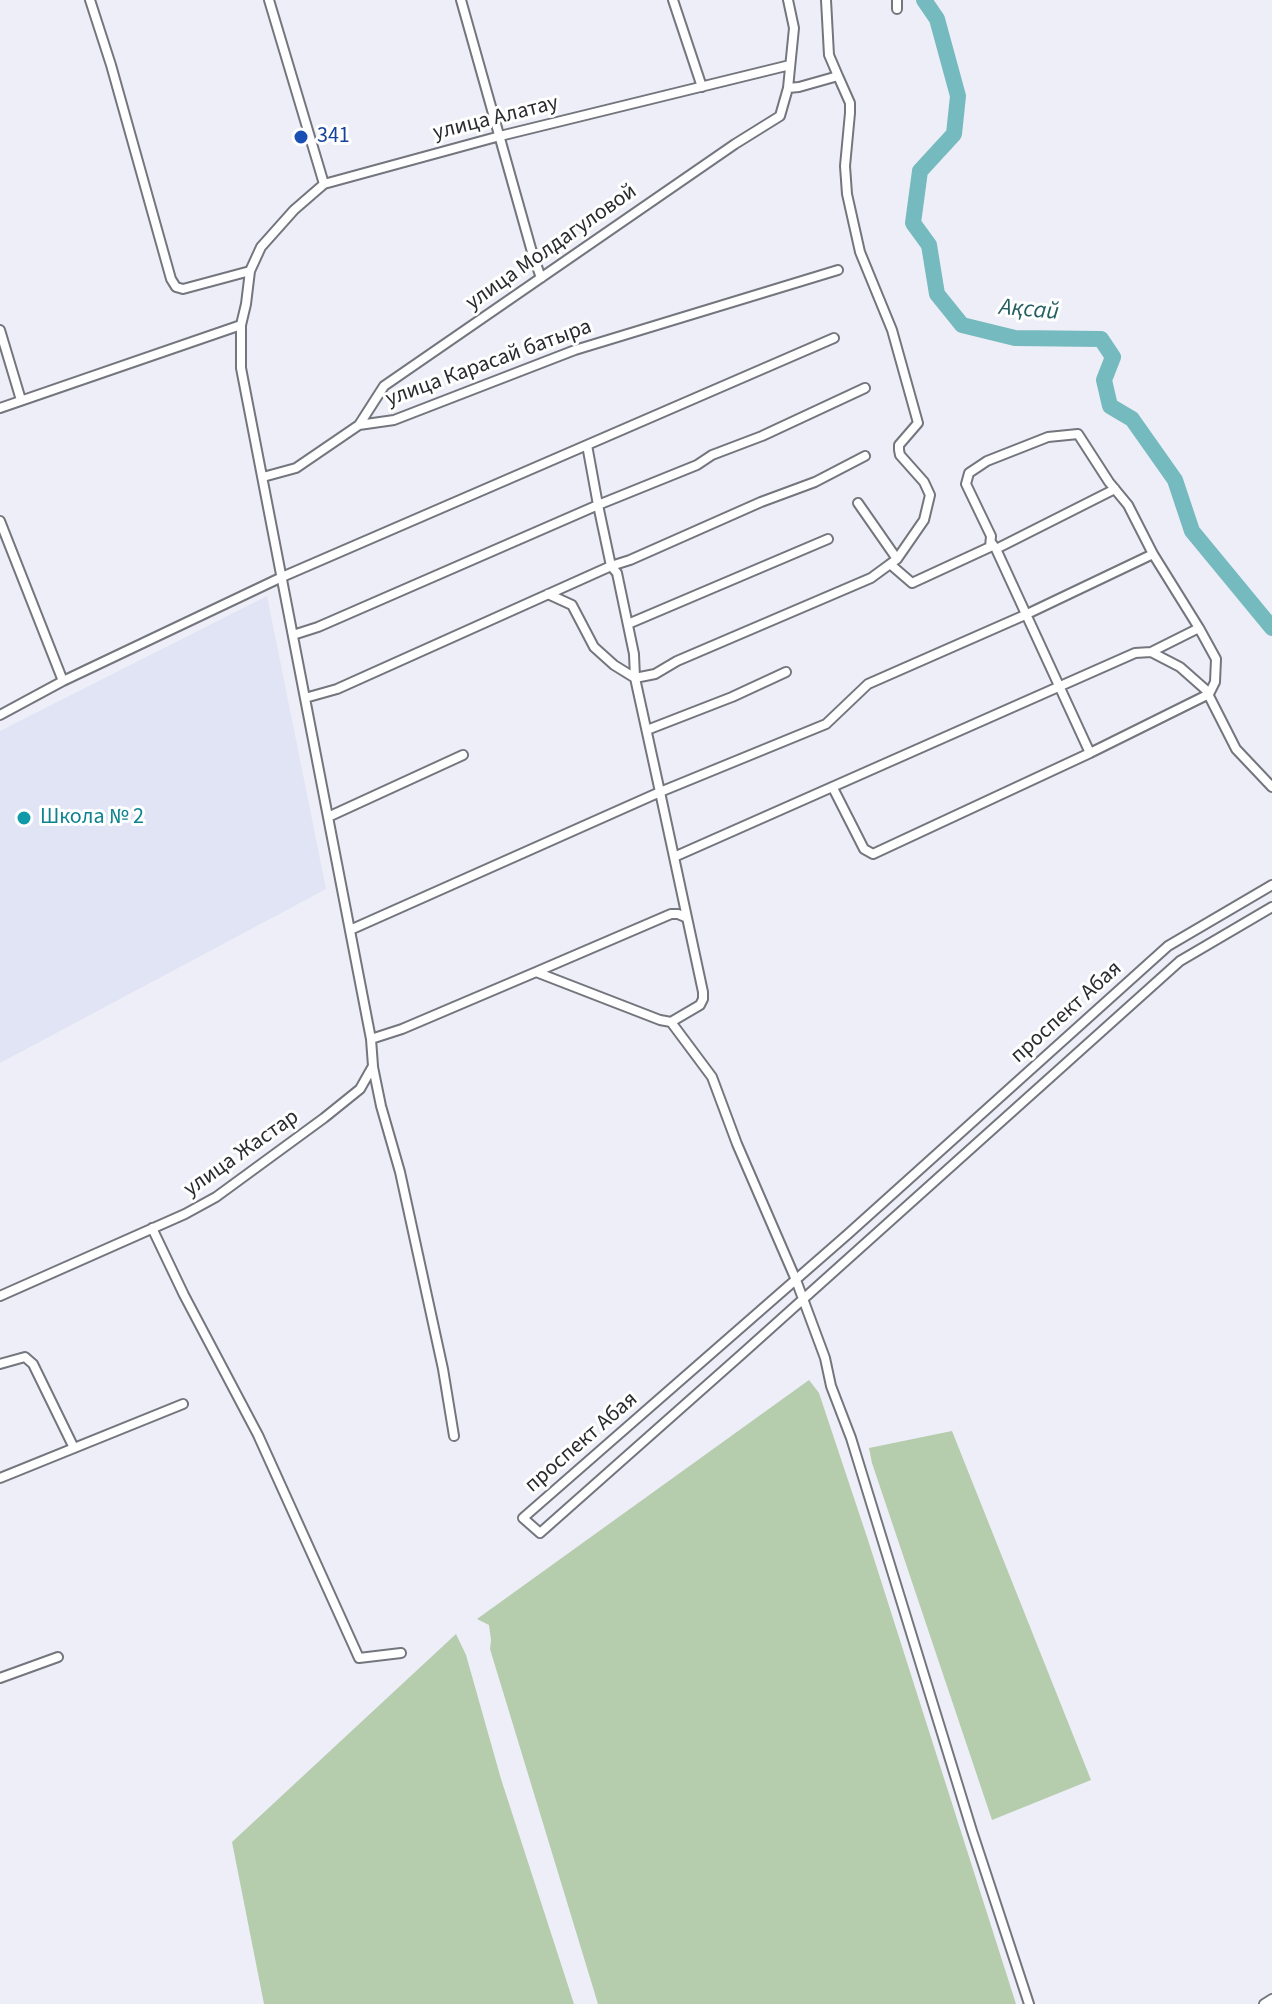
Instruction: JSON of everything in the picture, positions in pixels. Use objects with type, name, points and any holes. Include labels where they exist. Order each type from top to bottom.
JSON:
[{"type":"street","points":[[90,0],[176,287],[183,289],[250,271],[241,325],[241,368],[371,1039],[373,1066],[441,1358],[454,1436]]},
{"type":"street","points":[[269,0],[324,184]]},
{"type":"street","points":[[461,0],[541,278]]},
{"type":"street","points":[[673,0],[702,87]]},
{"type":"street","points":[[788,0],[794,28],[788,88],[838,76]]},
{"type":"street","points":[[548,594],[572,605],[594,647],[635,678],[655,674],[677,661],[871,578],[893,561],[924,520],[930,495],[924,482],[900,455],[899,445],[918,423],[892,330],[860,252],[847,194],[845,166],[850,103],[829,55],[826,0]]},
{"type":"street","name":"улица Алатау","points":[[250,271],[261,247],[294,210],[324,184],[500,136],[790,65]]},
{"type":"street","name":"улица Молдагуловой","points":[[359,425],[384,386],[780,116],[788,88]]},
{"type":"street","name":"улица Карасай батыра","points":[[263,477],[296,468],[359,425],[394,420],[575,350],[838,270]]},
{"type":"street","points":[[0,408],[241,325]]},
{"type":"street","points":[[0,330],[21,400]]},
{"type":"street","points":[[0,715],[63,681],[282,577],[834,338]]},
{"type":"street","points":[[293,635],[697,465],[712,455],[762,436],[865,388]]},
{"type":"street","points":[[833,788],[864,849],[873,854],[1090,753],[1209,694],[1215,682],[1216,659],[1153,554],[1128,505],[1078,434],[1048,437],[987,461],[969,473],[966,484],[1090,753]]},
{"type":"street","points":[[536,972],[671,1022],[700,1005],[703,999],[635,678],[628,624],[617,573],[611,566],[587,445]]},
{"type":"street","points":[[305,698],[337,689],[611,566],[815,482],[865,456]]},
{"type":"street","points":[[858,503],[893,561],[912,583],[1115,489]]},
{"type":"street","points":[[0,521],[63,681]]},
{"type":"street","points":[[628,624],[828,539]]},
{"type":"street","points":[[350,930],[660,792],[826,724],[868,684],[1153,554]]},
{"type":"street","points":[[674,857],[1059,686],[1135,653],[1151,652],[1199,628]]},
{"type":"street","points":[[1151,652],[1180,667],[1209,694],[1236,749],[1272,787]]},
{"type":"street","points":[[647,730],[786,672]]},
{"type":"street","points":[[328,817],[463,755]]},
{"type":"street","name":"проспект Абая","points":[[1272,885],[1168,946],[796,1280],[523,1518],[540,1533],[1180,961],[1272,907]]},
{"type":"street","points":[[371,1039],[402,1029],[671,914],[685,917]]},
{"type":"street","points":[[671,1022],[712,1077],[825,1358],[831,1386],[851,1438],[972,1831],[1029,2004]]},
{"type":"street","name":"улица Жастар","points":[[0,1296],[185,1214],[216,1197],[360,1089],[373,1066]]},
{"type":"street","points":[[152,1228],[258,1435],[359,1658],[401,1653]]},
{"type":"street","points":[[0,1364],[25,1357],[33,1364],[74,1448]]},
{"type":"street","points":[[0,1478],[183,1404]]},
{"type":"street","points":[[0,1678],[58,1657]]},
{"type":"street","points":[[1264,2004],[1272,1999]]},
{"type":"shaded area","points":[[267,596],[326,889],[0,1063],[0,731]]},
{"type":"green space","points":[[809,1380],[819,1393],[868,1540],[1016,2004],[598,2004],[490,1649],[489,1625],[477,1619]]},
{"type":"green space","points":[[952,1431],[1091,1780],[992,1820],[869,1448]]},
{"type":"green space","points":[[456,1634],[466,1655],[501,1779],[574,2004],[264,2004],[232,1842]]},
{"type":"waterway","name":"Ақсай","points":[[924,0],[937,19],[958,96],[954,134],[920,171],[913,223],[929,245],[937,294],[962,325],[1015,338],[1101,339],[1113,357],[1104,380],[1110,406],[1132,419],[1175,480],[1192,531],[1272,628]]},
{"type":"place","name":"341","points":[[301,137]]},
{"type":"place","name":"Школа № 2","points":[[24,818]]}]
